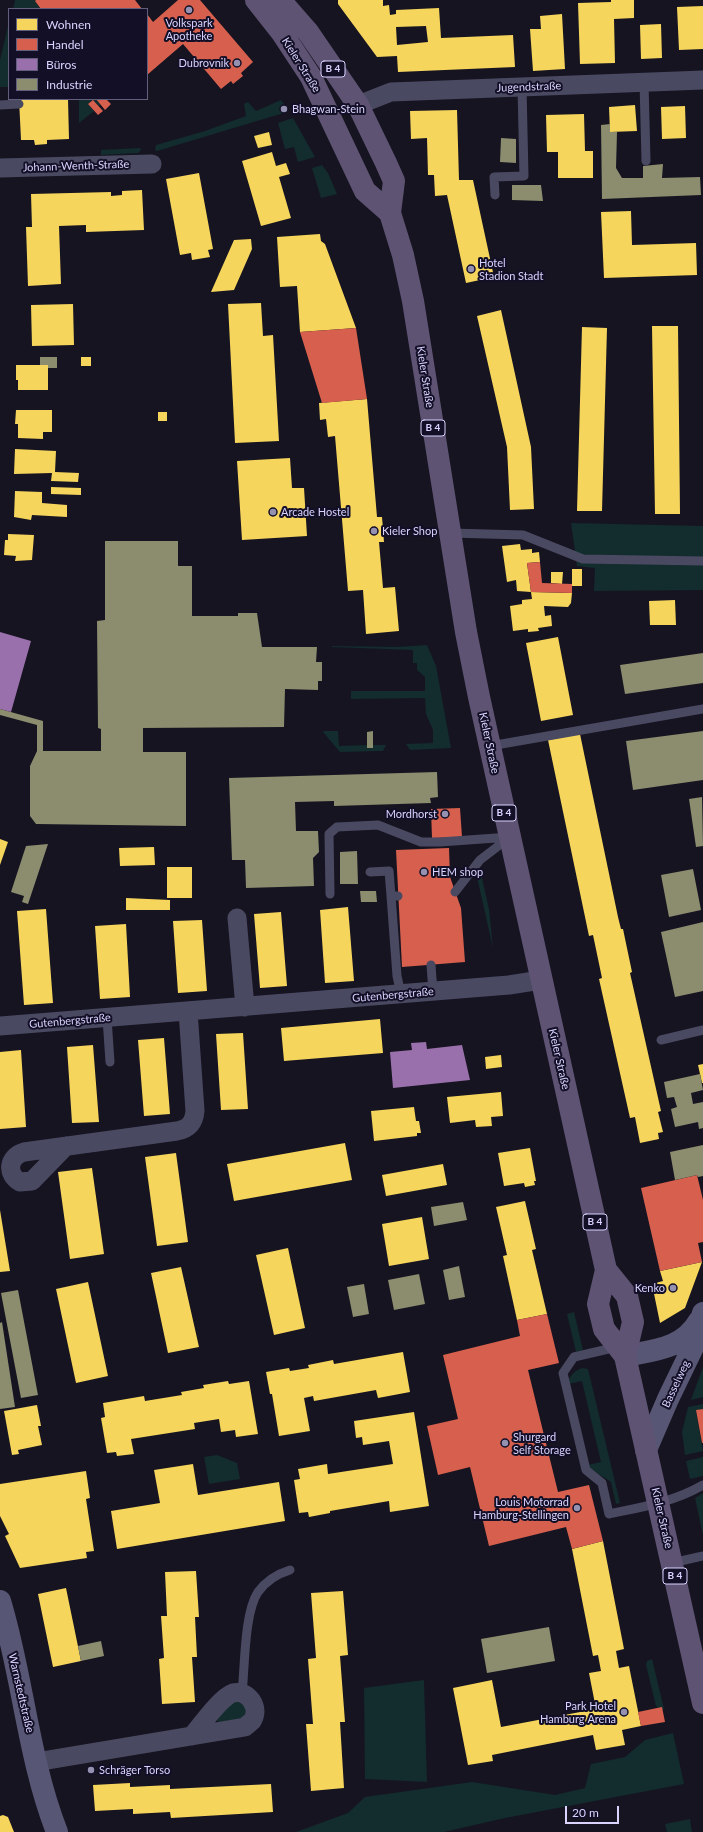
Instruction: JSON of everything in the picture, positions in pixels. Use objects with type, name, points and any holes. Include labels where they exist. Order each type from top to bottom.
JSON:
[{"type":"main road","name":"Kieler Straße","points":[[256,0],[282,33],[311,77],[365,191],[390,213]]},
{"type":"main road","name":"Kieler Straße","points":[[280,0],[308,32],[358,105],[394,181],[390,213],[403,255],[413,301],[466,632],[489,746],[606,1270],[627,1296],[633,1322],[622,1351]]},
{"type":"main road","name":"Kieler Straße","points":[[295,0],[308,32]]},
{"type":"main road","name":"Kieler Straße","points":[[606,1270],[598,1302],[604,1329],[622,1351],[659,1504],[703,1703]]},
{"type":"street","name":"Jugendstraße","points":[[358,105],[391,92],[703,80]]},
{"type":"street","name":"Johann-Wenth-Straße","points":[[0,168],[152,164]]},
{"type":"street","points":[[237,918],[245,1007]]},
{"type":"street","name":"Gutenbergstraße","points":[[0,1026],[433,992],[509,985],[541,980]]},
{"type":"street","points":[[66,1146],[177,1131],[190,1125],[194,1118],[195,1111],[188,1011]]},
{"type":"street","name":"Basselweg","points":[[622,1351],[662,1348],[679,1342],[691,1333],[702,1315]]},
{"type":"street","name":"Basselweg","points":[[646,1450],[694,1345],[702,1315]]},
{"type":"street","name":"Warnstedtstraße","points":[[0,1601],[36,1762],[57,1832]]},
{"type":"street","points":[[36,1762],[192,1736],[245,1727],[252,1720],[256,1709],[252,1699],[242,1693],[233,1693],[224,1699],[192,1736]]},
{"type":"lane","points":[[644,82],[646,161]]},
{"type":"lane","points":[[494,195],[494,177],[524,176],[522,87]]},
{"type":"lane","points":[[0,105],[19,104]]},
{"type":"lane","points":[[450,533],[523,535],[583,559],[703,561]]},
{"type":"lane","points":[[489,746],[703,709]]},
{"type":"lane","points":[[330,894],[329,834],[337,827],[378,825],[421,842],[510,837]]},
{"type":"lane","points":[[455,892],[480,860],[510,837]]},
{"type":"lane","points":[[370,872],[389,871],[394,896],[397,976],[401,994]]},
{"type":"lane","points":[[431,965],[433,992]]},
{"type":"lane","points":[[106,1018],[110,1062]]},
{"type":"lane","points":[[661,1040],[703,1030]]},
{"type":"lane","points":[[622,1351],[574,1357],[563,1373],[586,1470],[602,1483],[609,1514],[659,1504],[688,1494],[703,1485]]},
{"type":"lane","points":[[672,1563],[703,1556]]},
{"type":"lane","points":[[242,1693],[247,1634],[253,1603],[265,1584],[272,1578],[290,1570]]},
{"type":"green space","points":[[15,0],[36,0],[35,1],[40,8],[13,8]]},
{"type":"green space","points":[[8,26],[8,87],[0,87],[0,60]]},
{"type":"green space","points":[[79,100],[93,100],[88,104],[94,111],[79,123]]},
{"type":"green space","points":[[93,100],[98,100],[101,105],[99,106]]},
{"type":"green space","points":[[281,100],[288,109],[287,112],[157,151],[155,150],[156,145],[205,131],[246,116],[244,104],[248,102],[256,111]]},
{"type":"green space","points":[[293,118],[315,157],[298,162],[294,147],[285,149],[278,123]]},
{"type":"green space","points":[[140,148],[141,150],[138,153],[101,155],[101,150]]},
{"type":"green space","points":[[322,165],[328,173],[337,194],[321,198],[312,168]]},
{"type":"green space","points":[[571,523],[703,526],[703,590],[594,591],[595,568],[577,566]]},
{"type":"green space","points":[[427,645],[436,666],[451,748],[410,750],[406,744],[433,743],[433,730],[426,714],[425,698],[351,699],[351,691],[425,691],[425,677],[417,670],[417,663],[413,663],[413,650],[332,646],[397,647]]},
{"type":"green space","points":[[338,731],[339,746],[367,745],[367,748],[373,748],[373,745],[386,745],[383,751],[340,752],[323,732]]},
{"type":"green space","points":[[481,874],[489,909],[493,948],[477,877]]},
{"type":"green space","points":[[574,1312],[583,1350],[576,1352],[567,1314]]},
{"type":"green space","points":[[703,1367],[703,1397],[691,1400]]},
{"type":"green space","points":[[582,1368],[588,1369],[620,1503],[616,1504],[611,1482],[589,1468],[588,1465],[601,1462],[582,1381],[568,1384],[572,1374]]},
{"type":"green space","points":[[703,1404],[703,1409],[696,1411],[703,1451],[685,1455],[682,1432],[688,1407]]},
{"type":"green space","points":[[217,1455],[237,1463],[240,1479],[209,1484],[204,1457]]},
{"type":"green space","points":[[703,1457],[703,1476],[690,1479],[686,1461]]},
{"type":"green space","points":[[703,1493],[703,1535],[695,1498]]},
{"type":"green space","points":[[652,1659],[664,1709],[661,1710],[656,1706],[646,1665],[647,1661]]},
{"type":"green space","points":[[424,1680],[427,1782],[365,1779],[364,1688]]},
{"type":"green space","points":[[239,1701],[246,1707],[245,1715],[242,1719],[218,1722],[218,1717],[229,1705]]},
{"type":"green space","points":[[673,1733],[684,1784],[505,1818],[444,1832],[296,1832],[348,1813],[365,1797],[472,1782],[555,1795],[585,1788],[591,1764],[625,1757],[645,1740]]},
{"type":"green space","points":[[690,1819],[692,1832],[667,1832],[665,1824]]},
{"type":"building: Wohnen","points":[[338,0],[383,0],[383,6],[389,5],[390,15],[396,14],[396,10],[439,8],[441,38],[513,35],[515,67],[398,72],[397,56],[377,57],[338,4]],"holes":[[[426,26],[428,42],[397,45],[396,27]]]},
{"type":"building: Wohnen","points":[[611,0],[634,0],[634,18],[614,19],[615,63],[580,64],[578,3],[611,2]]},
{"type":"building: Wohnen","points":[[703,6],[703,49],[679,50],[677,7]]},
{"type":"building: Wohnen","points":[[562,14],[565,69],[533,71],[530,29],[541,29],[540,16]]},
{"type":"building: Wohnen","points":[[661,24],[662,58],[641,59],[640,25]]},
{"type":"building: Wohnen","points":[[19,100],[68,100],[69,139],[47,140],[47,144],[35,145],[34,140],[21,140]]},
{"type":"building: Wohnen","points":[[635,105],[637,131],[610,132],[609,107]]},
{"type":"building: Wohnen","points":[[685,106],[686,138],[662,139],[661,107]]},
{"type":"building: Wohnen","points":[[457,110],[459,180],[473,180],[494,277],[466,283],[447,195],[435,196],[434,175],[428,175],[427,138],[411,139],[410,111]]},
{"type":"building: Wohnen","points":[[584,114],[585,151],[593,151],[593,178],[558,178],[558,152],[547,152],[546,115]]},
{"type":"building: Wohnen","points":[[269,132],[272,145],[258,148],[254,136]]},
{"type":"building: Wohnen","points":[[272,152],[276,166],[286,163],[290,174],[279,177],[291,218],[261,226],[242,161]]},
{"type":"building: Wohnen","points":[[199,173],[213,249],[208,250],[210,257],[192,260],[191,253],[180,255],[166,179]]},
{"type":"building: Wohnen","points":[[142,190],[144,230],[86,232],[86,225],[59,226],[61,284],[28,286],[26,227],[32,227],[31,194],[111,192],[111,196],[122,195],[122,191]]},
{"type":"building: Wohnen","points":[[631,211],[632,245],[696,243],[697,275],[604,278],[601,212]]},
{"type":"building: Wohnen","points":[[320,234],[321,241],[325,244],[356,328],[300,332],[297,286],[280,287],[277,237]]},
{"type":"building: Wohnen","points":[[251,239],[252,249],[234,290],[211,292],[234,240]]},
{"type":"building: Wohnen","points":[[261,303],[263,336],[273,335],[279,441],[235,443],[228,304]]},
{"type":"building: Wohnen","points":[[73,304],[74,345],[32,346],[31,305]]},
{"type":"building: Wohnen","points":[[501,310],[531,447],[534,509],[510,510],[507,447],[477,316]]},
{"type":"building: Wohnen","points":[[652,326],[678,326],[680,514],[655,514]]},
{"type":"building: Wohnen","points":[[582,327],[607,328],[602,511],[577,511]]},
{"type":"building: Wohnen","points":[[81,357],[91,357],[91,366],[81,366]]},
{"type":"building: Wohnen","points":[[16,365],[48,365],[48,390],[18,390]]},
{"type":"building: Wohnen","points":[[367,399],[377,517],[382,517],[384,542],[379,542],[383,588],[395,587],[399,631],[366,634],[363,590],[348,591],[335,436],[328,437],[326,419],[320,420],[319,403]]},
{"type":"building: Wohnen","points":[[16,410],[52,410],[52,432],[43,432],[43,439],[18,438],[18,424],[15,424]]},
{"type":"building: Wohnen","points":[[158,412],[167,412],[167,421],[158,421]]},
{"type":"building: Wohnen","points":[[15,449],[56,451],[55,472],[79,473],[78,482],[51,481],[52,473],[14,474]]},
{"type":"building: Wohnen","name":"Arcade Hostel","points":[[290,458],[292,488],[304,488],[307,536],[242,540],[237,461]]},
{"type":"building: Wohnen","points":[[51,487],[81,488],[81,495],[51,494]]},
{"type":"building: Wohnen","points":[[15,491],[42,492],[42,503],[67,505],[67,517],[32,515],[31,520],[14,517]]},
{"type":"building: Wohnen","points":[[8,534],[34,535],[32,560],[15,561],[16,556],[4,555],[5,540],[8,540]]},
{"type":"building: Wohnen","points":[[520,544],[521,550],[532,549],[532,553],[539,552],[540,562],[527,563],[531,592],[517,591],[516,580],[507,582],[502,546]]},
{"type":"building: Wohnen","points":[[572,569],[582,569],[582,586],[572,586]]},
{"type":"building: Wohnen","points":[[551,572],[563,572],[562,584],[551,583]]},
{"type":"building: Wohnen","points":[[531,592],[572,593],[571,603],[568,607],[544,606],[545,616],[551,615],[552,626],[538,628],[539,631],[528,632],[528,629],[513,631],[510,606],[522,604],[522,600],[532,599]]},
{"type":"building: Wohnen","points":[[675,600],[676,625],[650,625],[649,601]]},
{"type":"building: Wohnen","points":[[558,637],[573,715],[541,721],[526,643]]},
{"type":"building: Wohnen","points":[[580,734],[618,917],[621,929],[623,929],[632,972],[630,973],[661,1111],[658,1112],[663,1132],[658,1133],[659,1139],[640,1143],[635,1117],[630,1118],[599,979],[602,978],[593,935],[589,936],[548,740]]},
{"type":"building: Wohnen","points":[[0,839],[8,842],[0,865]]},
{"type":"building: Wohnen","points":[[154,847],[155,865],[120,866],[119,848]]},
{"type":"building: Wohnen","points":[[167,867],[192,867],[192,898],[167,898]]},
{"type":"building: Wohnen","points":[[126,898],[170,900],[170,910],[126,910]]},
{"type":"building: Wohnen","points":[[348,907],[354,981],[325,983],[320,910]]},
{"type":"building: Wohnen","points":[[46,909],[53,1003],[24,1005],[17,911]]},
{"type":"building: Wohnen","points":[[281,912],[287,986],[260,988],[254,914]]},
{"type":"building: Wohnen","points":[[202,920],[207,991],[178,993],[173,921]]},
{"type":"building: Wohnen","points":[[126,924],[130,997],[100,999],[95,926]]},
{"type":"building: Wohnen","points":[[380,1019],[383,1053],[284,1061],[281,1028]]},
{"type":"building: Wohnen","points":[[243,1033],[248,1109],[221,1110],[216,1034]]},
{"type":"building: Wohnen","points":[[164,1038],[170,1114],[144,1116],[138,1040]]},
{"type":"building: Wohnen","points":[[93,1045],[99,1122],[72,1123],[67,1047]]},
{"type":"building: Wohnen","points":[[21,1050],[26,1127],[0,1129],[0,1052]]},
{"type":"building: Wohnen","points":[[501,1055],[502,1067],[486,1069],[485,1057]]},
{"type":"building: Wohnen","points":[[703,1064],[703,1083],[702,1083],[698,1065]]},
{"type":"building: Wohnen","points":[[501,1092],[503,1116],[491,1117],[492,1126],[476,1127],[475,1120],[450,1123],[447,1097]]},
{"type":"building: Wohnen","points":[[414,1107],[416,1121],[419,1121],[421,1133],[417,1133],[417,1136],[374,1141],[371,1111]]},
{"type":"building: Wohnen","points":[[345,1143],[352,1180],[234,1201],[227,1164]]},
{"type":"building: Wohnen","points":[[530,1148],[536,1181],[534,1181],[535,1185],[525,1187],[524,1183],[504,1186],[498,1153]]},
{"type":"building: Wohnen","points":[[176,1153],[188,1242],[157,1246],[145,1157]]},
{"type":"building: Wohnen","points":[[443,1164],[447,1185],[386,1196],[382,1175]]},
{"type":"building: Wohnen","points":[[92,1168],[104,1254],[70,1259],[58,1172]]},
{"type":"building: Wohnen","points":[[525,1201],[536,1249],[532,1250],[547,1314],[517,1320],[503,1256],[507,1255],[496,1207]]},
{"type":"building: Wohnen","points":[[0,1210],[10,1271],[0,1272]]},
{"type":"building: Wohnen","points":[[422,1217],[429,1259],[389,1266],[382,1224]]},
{"type":"building: Wohnen","points":[[288,1248],[305,1328],[274,1335],[256,1255]]},
{"type":"building: Wohnen","points":[[702,1262],[685,1308],[660,1323],[652,1284],[663,1281],[660,1271]]},
{"type":"building: Wohnen","points":[[181,1267],[199,1347],[168,1353],[151,1273]]},
{"type":"building: Wohnen","points":[[88,1282],[108,1376],[76,1383],[56,1289]]},
{"type":"building: Wohnen","points":[[403,1352],[410,1392],[378,1398],[376,1390],[314,1401],[313,1396],[304,1398],[310,1431],[279,1436],[272,1394],[270,1394],[266,1372],[289,1368],[290,1371],[309,1368],[308,1365],[333,1360],[334,1364]]},
{"type":"building: Wohnen","points":[[228,1381],[229,1384],[249,1381],[258,1434],[236,1437],[235,1430],[221,1432],[219,1419],[194,1423],[195,1429],[131,1439],[134,1454],[117,1456],[116,1452],[107,1453],[101,1418],[105,1417],[103,1403],[144,1396],[145,1401],[182,1395],[181,1392],[204,1388],[203,1385]]},
{"type":"building: Wohnen","points":[[37,1405],[41,1426],[38,1426],[42,1445],[18,1450],[19,1454],[12,1455],[4,1411]]},
{"type":"building: Wohnen","points":[[414,1412],[429,1506],[390,1512],[389,1501],[330,1511],[330,1513],[309,1517],[308,1512],[299,1513],[294,1480],[300,1479],[298,1469],[327,1464],[328,1474],[393,1464],[389,1441],[363,1445],[362,1437],[356,1438],[354,1421]]},
{"type":"building: Wohnen","points":[[193,1464],[198,1495],[279,1482],[285,1521],[117,1549],[111,1511],[160,1503],[154,1470]]},
{"type":"building: Wohnen","points":[[86,1471],[90,1498],[86,1499],[94,1551],[86,1552],[87,1558],[20,1568],[5,1536],[9,1534],[0,1516],[0,1484]]},
{"type":"building: Wohnen","points":[[603,1541],[624,1649],[616,1651],[619,1668],[629,1666],[641,1726],[622,1730],[625,1745],[596,1750],[593,1735],[492,1755],[493,1761],[468,1765],[453,1688],[492,1680],[501,1727],[596,1709],[589,1673],[601,1671],[598,1655],[593,1656],[572,1549]]},
{"type":"building: Wohnen","points":[[196,1571],[199,1617],[195,1617],[197,1657],[192,1657],[195,1702],[162,1704],[159,1659],[164,1658],[161,1616],[167,1616],[165,1572]]},
{"type":"building: Wohnen","points":[[66,1588],[81,1661],[53,1667],[38,1594]]},
{"type":"building: Wohnen","points":[[343,1591],[348,1655],[340,1656],[345,1722],[340,1722],[344,1788],[311,1791],[306,1724],[313,1724],[308,1659],[316,1658],[311,1593]]},
{"type":"building: Wohnen","points":[[130,1783],[130,1787],[170,1785],[170,1789],[271,1784],[273,1812],[171,1818],[170,1812],[133,1814],[133,1809],[95,1811],[93,1785]]},
{"type":"building: Wohnen","points":[[3,1815],[8,1817],[14,1832],[0,1832],[0,1816]]},
{"type":"building: Handel","points":[[135,0],[141,8],[40,8],[35,1]]},
{"type":"building: Handel","points":[[178,0],[200,0],[253,62],[241,73],[243,76],[233,84],[231,81],[221,89],[183,44],[148,74],[148,15],[153,22]]},
{"type":"building: Handel","points":[[93,100],[103,111],[98,115],[88,104]]},
{"type":"building: Handel","points":[[97,100],[107,100],[111,104],[105,110]]},
{"type":"building: Handel","points":[[356,328],[367,399],[322,403],[300,332]]},
{"type":"building: Handel","points":[[540,562],[542,583],[572,584],[572,593],[531,592],[527,563]]},
{"type":"building: Handel","points":[[460,808],[462,837],[432,838],[431,809]]},
{"type":"building: Handel","points":[[449,848],[450,877],[461,908],[465,962],[402,967],[396,850]]},
{"type":"building: Handel","points":[[697,1175],[703,1200],[703,1242],[698,1243],[702,1262],[660,1271],[641,1188]]},
{"type":"building: Handel","name":"Shurgard Self Storage","points":[[547,1314],[559,1363],[528,1370],[558,1492],[589,1485],[603,1541],[572,1549],[566,1527],[489,1546],[470,1467],[438,1475],[427,1426],[458,1419],[443,1355],[520,1336],[517,1320]]},
{"type":"building: Handel","points":[[703,1409],[703,1443],[702,1443],[696,1410]]},
{"type":"building: Handel","points":[[662,1707],[665,1722],[641,1726],[638,1712]]},
{"type":"building: Büros","points":[[0,632],[31,641],[11,712],[0,709]]},
{"type":"building: Büros","points":[[426,1042],[427,1049],[462,1045],[470,1080],[393,1088],[390,1052],[412,1050],[411,1043]]},
{"type":"building: Industrie","points":[[610,124],[610,132],[617,132],[616,168],[622,178],[643,178],[643,166],[663,164],[662,178],[700,177],[701,195],[602,199],[601,125]]},
{"type":"building: Industrie","points":[[501,138],[516,139],[516,163],[500,162]]},
{"type":"building: Industrie","points":[[512,185],[541,185],[543,201],[512,200]]},
{"type":"building: Industrie","points":[[40,357],[57,357],[57,368],[48,368],[48,365],[40,365]]},
{"type":"building: Industrie","points":[[105,541],[178,541],[178,566],[192,566],[192,616],[238,616],[238,613],[257,613],[262,647],[317,647],[316,662],[322,662],[322,681],[318,681],[318,690],[285,689],[284,727],[143,728],[143,752],[186,752],[186,826],[36,824],[30,816],[30,766],[37,751],[37,725],[0,715],[0,709],[43,721],[43,751],[101,751],[101,729],[98,728],[97,621],[105,620]]},
{"type":"building: Industrie","points":[[703,653],[703,683],[625,694],[620,665]]},
{"type":"building: Industrie","points":[[373,731],[373,748],[367,748],[367,732]]},
{"type":"building: Industrie","points":[[703,731],[703,780],[633,790],[626,741]]},
{"type":"building: Industrie","points":[[437,772],[438,797],[430,798],[431,803],[334,806],[334,801],[295,802],[296,831],[318,831],[319,852],[313,858],[314,886],[246,888],[245,860],[232,860],[229,778]]},
{"type":"building: Industrie","points":[[702,797],[703,846],[696,847],[689,799]]},
{"type":"building: Industrie","points":[[48,844],[28,904],[22,902],[24,896],[11,892],[26,846]]},
{"type":"building: Industrie","points":[[357,851],[358,884],[340,884],[340,852]]},
{"type":"building: Industrie","points":[[693,869],[701,910],[669,917],[661,875]]},
{"type":"building: Industrie","points":[[360,891],[376,891],[377,902],[361,902]]},
{"type":"building: Industrie","points":[[703,922],[703,991],[675,997],[661,932]]},
{"type":"building: Industrie","points":[[700,1074],[703,1090],[691,1093],[693,1104],[703,1102],[703,1128],[699,1129],[698,1122],[675,1127],[671,1109],[677,1107],[674,1097],[667,1098],[664,1082]]},
{"type":"building: Industrie","points":[[703,1145],[703,1176],[698,1177],[697,1175],[675,1180],[670,1152]]},
{"type":"building: Industrie","points":[[463,1202],[467,1220],[434,1226],[431,1207]]},
{"type":"building: Industrie","points":[[459,1266],[465,1297],[449,1300],[443,1270]]},
{"type":"building: Industrie","points":[[419,1274],[425,1304],[394,1310],[388,1280]]},
{"type":"building: Industrie","points":[[364,1284],[369,1314],[353,1317],[347,1287]]},
{"type":"building: Industrie","points":[[18,1290],[38,1395],[21,1398],[1,1293]]},
{"type":"building: Industrie","points":[[2,1322],[15,1407],[0,1409],[0,1323]]},
{"type":"building: Industrie","points":[[549,1627],[555,1661],[487,1673],[481,1639]]},
{"type":"building: Industrie","points":[[101,1641],[104,1656],[81,1661],[78,1646]]},
{"type":"place","name":"Volkspark Apotheke","points":[[189,10]]},
{"type":"place","name":"Dubrovnik","points":[[237,63]]},
{"type":"place","name":"Bhagwan-Stein","points":[[284,109]]},
{"type":"place","name":"Hotel Stadion Stadt","points":[[471,269]]},
{"type":"place","name":"Arcade Hostel","points":[[273,512]]},
{"type":"place","name":"Kieler Shop","points":[[374,531]]},
{"type":"place","name":"Mordhorst","points":[[445,814]]},
{"type":"place","name":"HEM shop","points":[[424,872]]},
{"type":"place","name":"Kenko","points":[[673,1288]]},
{"type":"place","name":"Shurgard Self Storage","points":[[505,1443]]},
{"type":"place","name":"Louis Motorrad Hamburg-Stellingen","points":[[577,1508]]},
{"type":"place","name":"Park Hotel Hamburg Arena","points":[[624,1712]]},
{"type":"place","name":"Schräger Torso","points":[[91,1770]]}]
